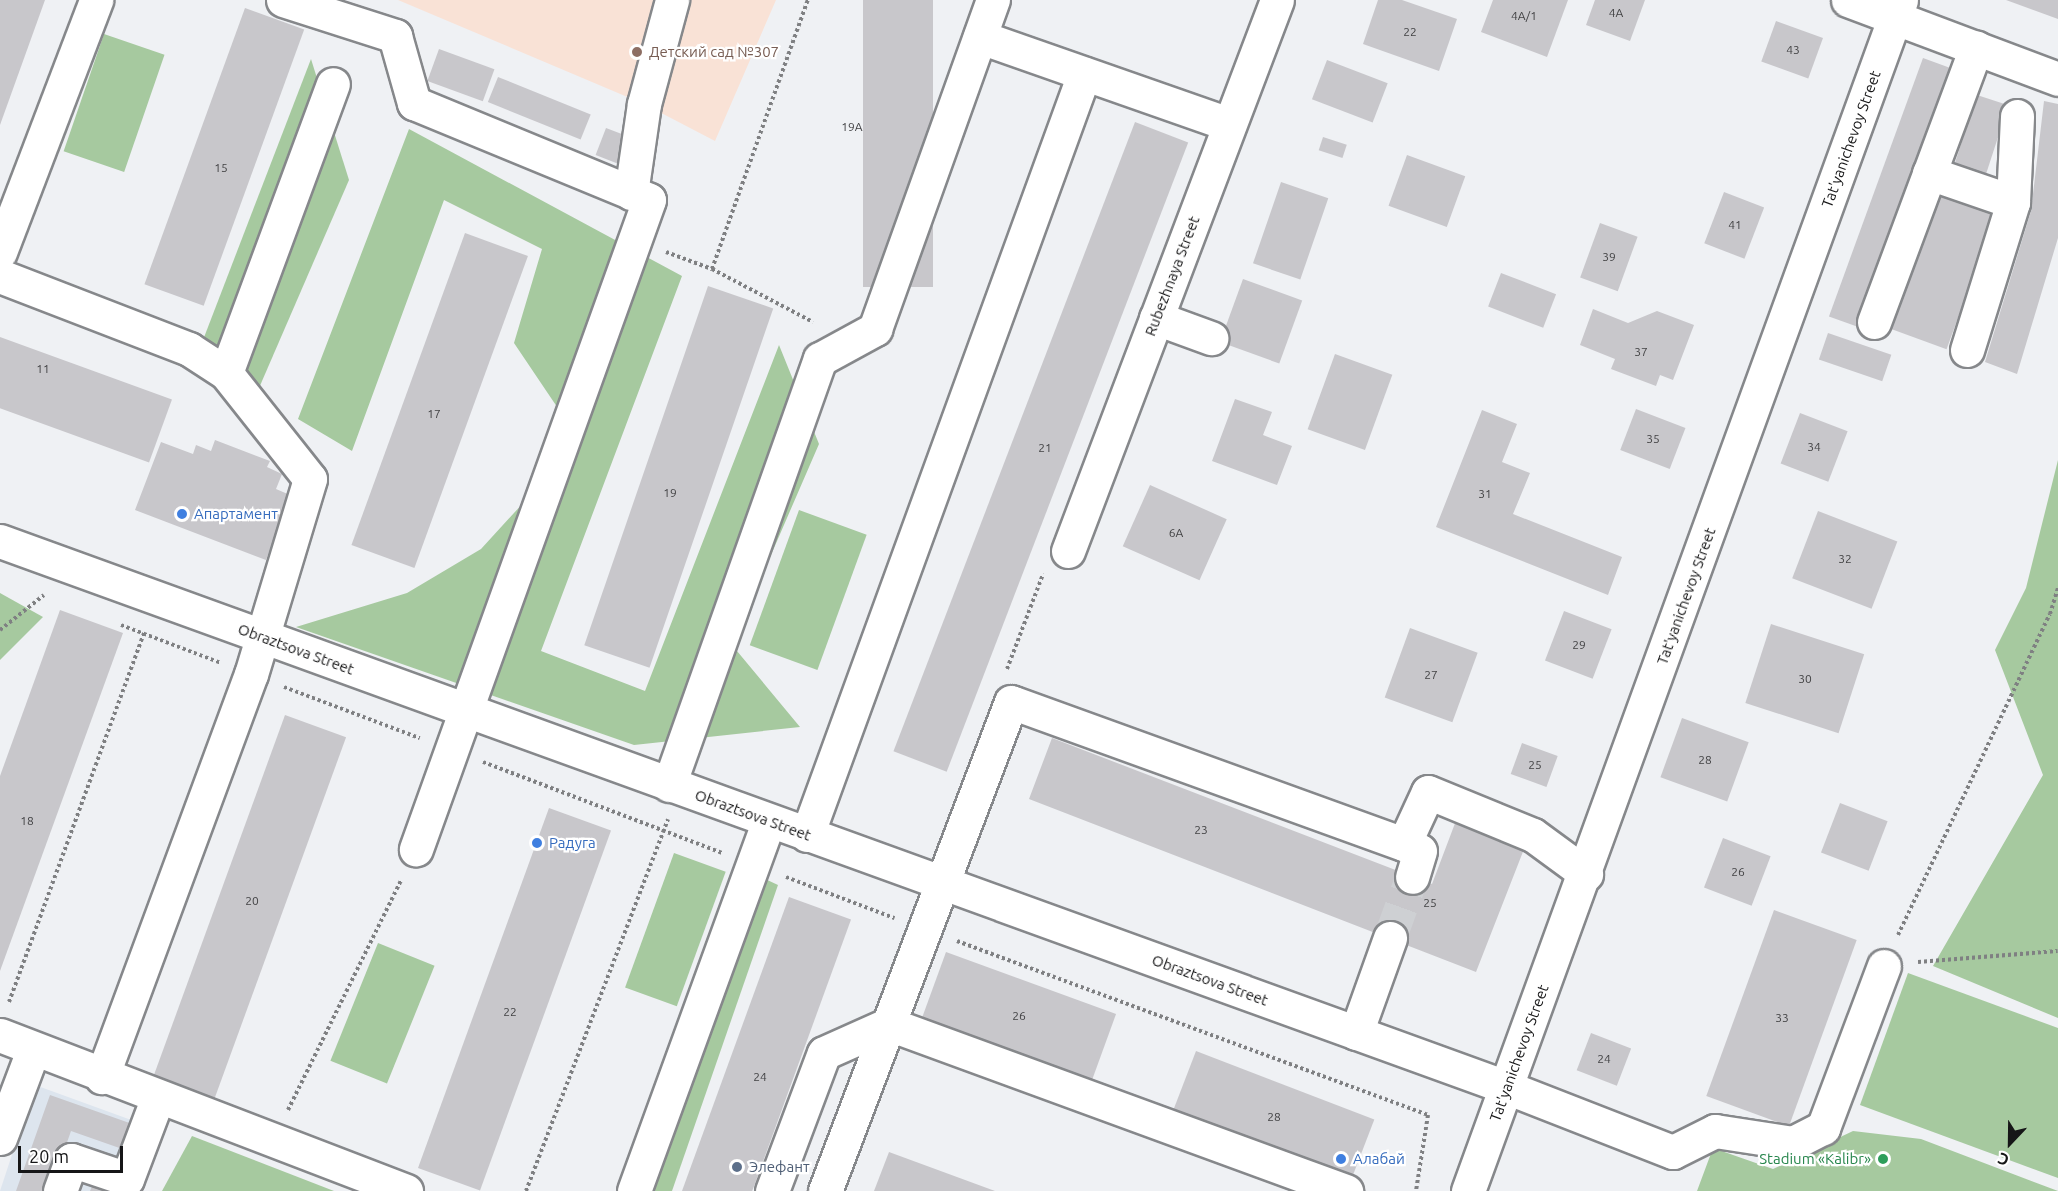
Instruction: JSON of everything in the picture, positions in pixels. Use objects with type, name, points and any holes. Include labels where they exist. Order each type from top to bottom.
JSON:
[{"type":"street","points":[[0,252],[96,0]]},
{"type":"street","points":[[631,193],[644,104],[672,0]]},
{"type":"street","points":[[674,787],[820,359],[874,329],[993,0]]},
{"type":"street","name":"Rubezhnaya Street","points":[[1068,551],[1277,0]]},
{"type":"street","points":[[1848,0],[1898,8],[1976,47],[2058,80]]},
{"type":"street","points":[[301,3],[395,36],[414,103],[649,200],[416,849]]},
{"type":"street","name":"Tat'yanichevoy Street","points":[[1468,1191],[1586,874],[1898,8]]},
{"type":"street","points":[[980,37],[1214,119]]},
{"type":"street","points":[[1874,322],[1976,47]]},
{"type":"street","points":[[807,835],[1084,74]]},
{"type":"street","points":[[226,374],[333,84]]},
{"type":"street","points":[[1967,350],[2013,202],[2018,116]]},
{"type":"street","points":[[1929,172],[2013,202]]},
{"type":"street","points":[[0,276],[189,349],[226,374],[310,478],[264,637],[102,1077]]},
{"type":"street","points":[[1156,318],[1211,339]]},
{"type":"street","name":"Obraztsova Street","points":[[0,541],[1506,1087],[1673,1152],[1715,1131],[1793,1143],[1823,1128],[1884,966]]},
{"type":"street","points":[[825,1191],[1011,702],[1404,844],[1420,851],[1413,877]]},
{"type":"street","points":[[1404,844],[1428,792],[1533,835],[1586,874]]},
{"type":"street","points":[[634,1191],[769,821]]},
{"type":"street","points":[[1356,1033],[1390,938]]},
{"type":"street","points":[[4,1020],[33,1050],[406,1191]]},
{"type":"street","points":[[772,1191],[824,1053],[889,1024],[1308,1184],[1346,1191]]},
{"type":"street","points":[[0,1138],[33,1050]]},
{"type":"street","points":[[60,1191],[71,1160],[127,1179],[158,1097]]},
{"type":"path","points":[[712,269],[808,0]]},
{"type":"path","points":[[634,239],[712,269],[851,342]]},
{"type":"path","points":[[1884,966],[2050,614],[2058,587]]},
{"type":"path","points":[[0,630],[44,595]]},
{"type":"path","points":[[4,1020],[144,633]]},
{"type":"path","points":[[525,1191],[674,787]]},
{"type":"path","points":[[273,1140],[416,849]]},
{"type":"path","points":[[1884,966],[2058,951],[2058,944]]},
{"type":"shaded area","name":"Детский сад №307","points":[[398,0],[776,0],[715,141],[644,104]]},
{"type":"shaded area","points":[[35,1085],[156,1129],[134,1191],[0,1191]]},
{"type":"green space","points":[[104,34],[165,55],[124,172],[64,151]]},
{"type":"green space","points":[[311,59],[349,180],[259,388],[193,366]]},
{"type":"green space","points":[[409,129],[682,276],[541,651],[645,691],[779,345],[819,444],[732,645],[800,727],[634,745],[296,627],[407,593],[481,549],[580,441],[514,343],[542,249],[444,200],[352,451],[298,419]]},
{"type":"green space","points":[[2058,460],[2058,1018],[1933,966],[2043,775],[1995,650],[2026,588]]},
{"type":"green space","points":[[799,510],[867,535],[817,670],[750,645]]},
{"type":"green space","points":[[0,593],[43,617],[0,660]]},
{"type":"green space","points":[[674,853],[726,872],[677,1006],[625,987]]},
{"type":"green space","points":[[763,878],[778,885],[672,1191],[647,1191]]},
{"type":"green space","points":[[378,943],[435,966],[387,1084],[330,1061]]},
{"type":"green space","points":[[1908,973],[2058,1028],[2058,1178],[1860,1105]]},
{"type":"green space","name":"Stadium «Kalibr»","points":[[1853,1131],[1921,1139],[2058,1191],[1697,1191],[1713,1148],[1773,1169]]},
{"type":"green space","points":[[192,1136],[334,1191],[162,1191]]},
{"type":"building","points":[[0,0],[45,0],[0,125]]},
{"type":"building","points":[[863,0],[933,0],[933,287],[863,287]]},
{"type":"building","points":[[1378,0],[1402,0],[1457,19],[1439,71],[1363,44]]},
{"type":"building","points":[[1493,0],[1568,0],[1547,57],[1481,32]]},
{"type":"building","points":[[1595,0],[1645,0],[1630,41],[1586,25]]},
{"type":"building","points":[[2006,0],[2058,0],[2058,19]]},
{"type":"building","points":[[245,8],[304,30],[204,306],[144,284]]},
{"type":"building","points":[[1776,21],[1823,38],[1808,79],[1761,61]]},
{"type":"building","points":[[439,49],[494,69],[483,101],[427,81]]},
{"type":"building","points":[[1923,58],[1953,69],[1859,327],[1829,316]]},
{"type":"building","points":[[1327,60],[1388,83],[1373,123],[1312,99]]},
{"type":"building","points":[[498,77],[591,114],[581,139],[488,102]]},
{"type":"building","points":[[1977,95],[2008,105],[1985,178],[1953,168]]},
{"type":"building","points":[[2044,101],[2058,104],[2058,238],[2017,374],[1985,362],[2031,211]]},
{"type":"building","points":[[1135,122],[1188,142],[947,772],[893,751]]},
{"type":"building","points":[[606,128],[637,140],[626,167],[596,155]]},
{"type":"building","points":[[1323,137],[1347,145],[1342,158],[1319,150]]},
{"type":"building","points":[[1407,155],[1465,176],[1447,227],[1389,206]]},
{"type":"building","points":[[1281,182],[1328,198],[1300,280],[1253,263]]},
{"type":"building","points":[[1936,191],[1996,213],[1947,349],[1886,327]]},
{"type":"building","points":[[1724,192],[1764,207],[1744,259],[1704,243]]},
{"type":"building","points":[[1600,223],[1638,237],[1618,291],[1580,278]]},
{"type":"building","points":[[465,233],[528,256],[414,568],[351,545]]},
{"type":"building","points":[[1501,273],[1556,294],[1543,328],[1488,307]]},
{"type":"building","points":[[1243,279],[1302,301],[1279,364],[1220,342]]},
{"type":"building","points":[[708,286],[773,308],[650,668],[584,645]]},
{"type":"building","points":[[1593,309],[1628,323],[1657,311],[1694,325],[1673,380],[1660,375],[1656,386],[1611,369],[1615,359],[1580,345]]},
{"type":"building","points":[[1828,333],[1891,355],[1882,381],[1819,359]]},
{"type":"building","points":[[0,337],[172,400],[149,463],[0,408]]},
{"type":"building","points":[[1335,354],[1392,375],[1365,450],[1308,429]]},
{"type":"building","points":[[1235,399],[1272,412],[1263,435],[1292,446],[1277,485],[1212,461]]},
{"type":"building","points":[[1636,409],[1685,428],[1670,469],[1620,450]]},
{"type":"building","points":[[1482,410],[1517,424],[1502,462],[1530,473],[1513,514],[1622,557],[1608,595],[1436,527]]},
{"type":"building","points":[[1800,413],[1848,431],[1828,482],[1781,463]]},
{"type":"building","points":[[215,440],[270,461],[267,467],[282,474],[276,489],[290,495],[266,560],[135,510],[161,442],[193,454],[196,445],[211,451]]},
{"type":"building","points":[[1150,485],[1227,519],[1199,580],[1123,546]]},
{"type":"building","points":[[1818,511],[1897,541],[1872,609],[1792,578]]},
{"type":"building","points":[[60,610],[123,633],[0,971],[0,776]]},
{"type":"building","points":[[1564,611],[1612,629],[1593,679],[1545,660]]},
{"type":"building","points":[[1771,624],[1864,654],[1839,733],[1745,703]]},
{"type":"building","points":[[1410,628],[1478,653],[1452,722],[1385,698]]},
{"type":"building","points":[[285,715],[346,737],[215,1098],[154,1076]]},
{"type":"building","points":[[1682,718],[1749,742],[1727,801],[1660,777]]},
{"type":"building","points":[[1052,738],[1432,884],[1457,818],[1526,844],[1476,972],[1029,799]]},
{"type":"building","points":[[1522,743],[1558,756],[1546,787],[1511,774]]},
{"type":"building","points":[[1840,803],[1888,821],[1869,871],[1821,852]]},
{"type":"building","points":[[549,808],[611,831],[480,1190],[418,1168]]},
{"type":"building","points":[[1723,838],[1771,856],[1752,906],[1704,887]]},
{"type":"building","points":[[789,897],[851,920],[752,1191],[682,1191]]},
{"type":"building","points":[[1774,910],[1857,940],[1789,1126],[1706,1096]]},
{"type":"building","points":[[946,952],[1116,1014],[1092,1080],[922,1018]]},
{"type":"building","points":[[1591,1033],[1631,1048],[1617,1086],[1577,1070]]},
{"type":"building","points":[[1196,1051],[1374,1119],[1350,1183],[1172,1114]]},
{"type":"building","points":[[50,1095],[138,1126],[128,1151],[71,1131],[50,1191],[16,1191]]},
{"type":"building","points":[[889,1152],[995,1191],[874,1191]]},
{"type":"building","points":[[94,1182],[125,1191],[90,1191]]},
{"type":"tunnel","points":[[1390,938],[1412,877]]},
{"type":"place","name":"Детский сад №307","points":[[637,52]]},
{"type":"place","name":"Апартамент","points":[[182,514]]},
{"type":"place","name":"Радуга","points":[[537,843]]},
{"type":"place","name":"Алабай","points":[[1341,1159]]},
{"type":"place","name":"Stadium «Kalibr»","points":[[1883,1159]]},
{"type":"place","name":"Элефант","points":[[737,1167]]}]
